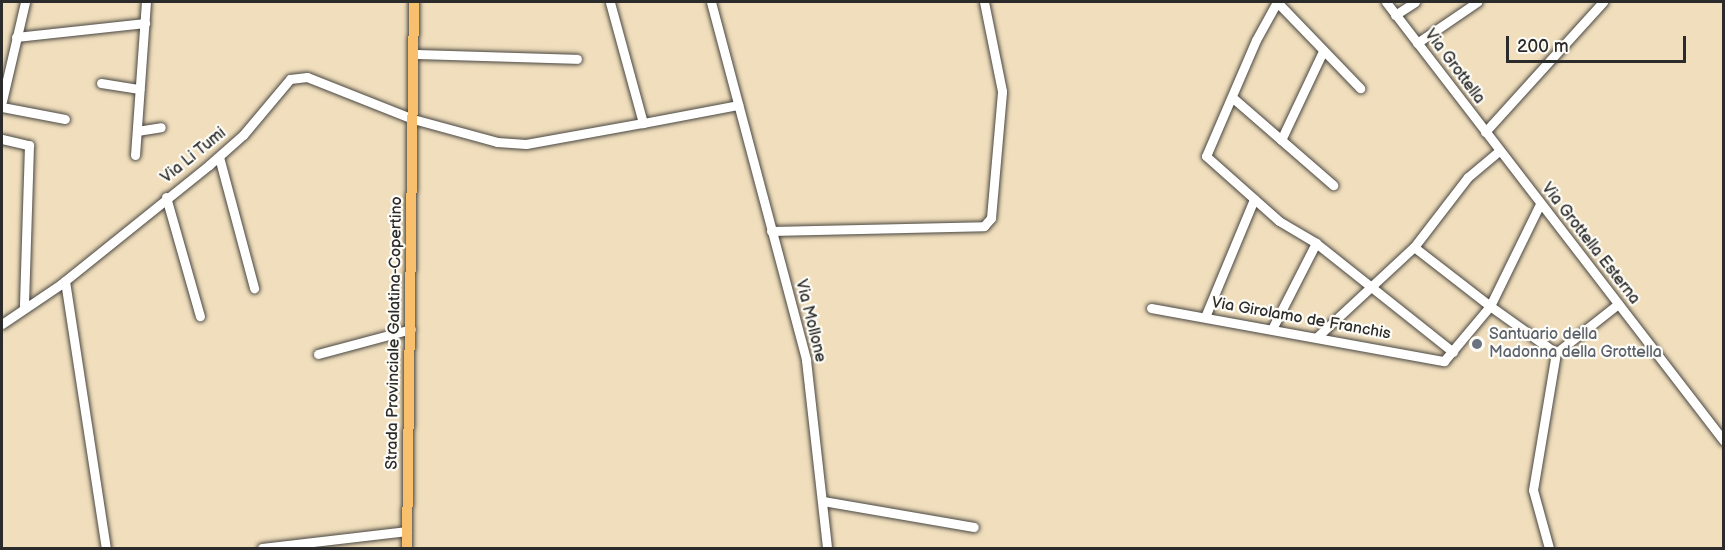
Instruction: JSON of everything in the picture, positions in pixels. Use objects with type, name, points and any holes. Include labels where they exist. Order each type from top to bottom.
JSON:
[{"type":"main road","name":"Strada Provinciale Galatina-Copertino","points":[[407,549],[414,2]]},
{"type":"street","points":[[2,101],[25,2]]},
{"type":"street","points":[[135,155],[146,2]]},
{"type":"street","points":[[610,2],[643,123]]},
{"type":"street","name":"Via Mollone","points":[[711,2],[806,360],[827,549]]},
{"type":"street","points":[[771,231],[984,226],[991,218],[1002,91],[984,2]]},
{"type":"street","points":[[1360,88],[1277,2],[1256,40],[1233,98],[1206,156],[1279,221],[1316,243],[1453,352],[1490,306],[1540,204]]},
{"type":"street","name":"Via Grottella","points":[[1386,2],[1499,151]]},
{"type":"street","points":[[1395,15],[1415,2]]},
{"type":"street","points":[[1417,43],[1477,2]]},
{"type":"street","points":[[1485,132],[1603,2]]},
{"type":"street","points":[[16,37],[145,22]]},
{"type":"street","points":[[1281,140],[1323,51]]},
{"type":"street","points":[[413,54],[577,59]]},
{"type":"street","name":"Via Li Tumi","points":[[2,324],[65,281],[166,197],[219,157],[243,135],[290,79],[298,76],[413,118]]},
{"type":"street","points":[[101,83],[140,89]]},
{"type":"street","points":[[1233,98],[1333,185]]},
{"type":"street","points":[[413,118],[497,142],[526,144],[738,105]]},
{"type":"street","points":[[2,107],[65,120]]},
{"type":"street","points":[[137,131],[161,127]]},
{"type":"street","points":[[2,139],[29,145],[24,307]]},
{"type":"street","points":[[1317,337],[1414,247],[1468,177],[1499,151]]},
{"type":"street","name":"Via Grottella Esterna","points":[[1499,151],[1724,441]]},
{"type":"street","points":[[219,157],[254,288]]},
{"type":"street","points":[[166,197],[200,316]]},
{"type":"street","points":[[1205,317],[1254,199]]},
{"type":"street","points":[[1272,330],[1316,243]]},
{"type":"street","points":[[1414,247],[1490,306],[1556,353]]},
{"type":"street","points":[[65,281],[106,549]]},
{"type":"street","points":[[1549,549],[1533,490],[1556,353],[1618,304]]},
{"type":"street","name":"Via Girolamo de Franchis","points":[[1151,308],[1444,361],[1453,352]]},
{"type":"street","points":[[318,354],[411,329]]},
{"type":"street","points":[[823,501],[974,527]]},
{"type":"street","points":[[262,548],[407,531]]},
{"type":"place","name":"Santuario della Madonna della Grottella","points":[[1477,344]]}]
